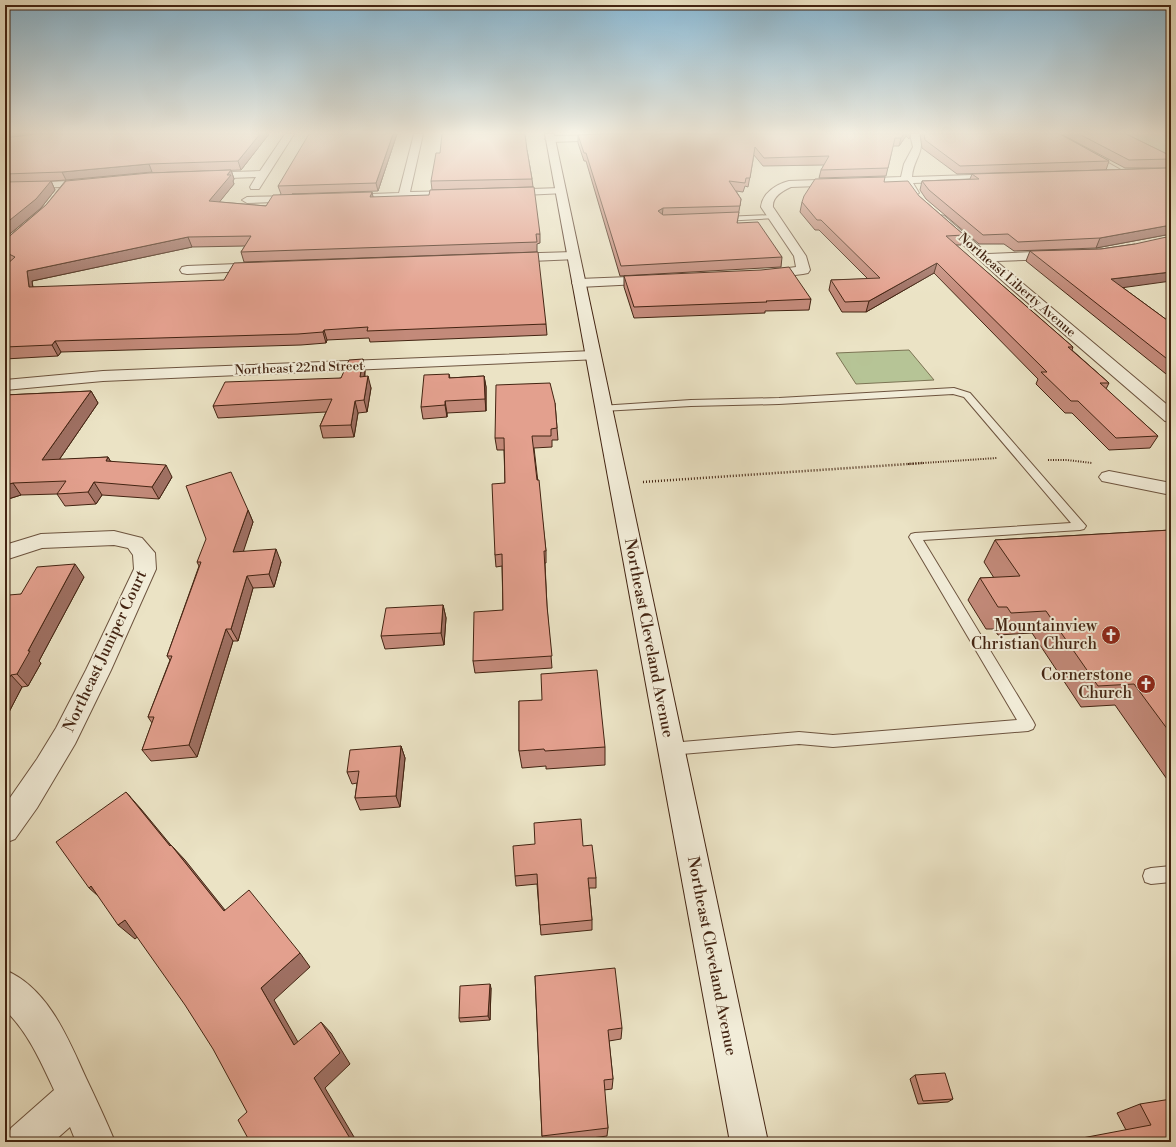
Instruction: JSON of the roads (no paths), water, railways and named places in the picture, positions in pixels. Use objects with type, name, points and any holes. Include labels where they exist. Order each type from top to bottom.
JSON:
[{"type":"street","points":[[58,196],[64,188]]},
{"type":"street","points":[[255,188],[247,200],[311,199]]},
{"type":"street","points":[[404,196],[406,188]]},
{"type":"street","name":"Northeast Cleveland Avenue","points":[[560,188],[670,749],[749,1142]]},
{"type":"street","points":[[751,276],[803,270],[800,256],[773,217],[767,203],[777,189],[781,188]]},
{"type":"street","points":[[910,188],[921,202]]},
{"type":"street","points":[[490,193],[561,191]]},
{"type":"street","points":[[334,198],[467,194]]},
{"type":"street","name":"Northeast Liberty Avenue","points":[[933,212],[1171,417]]},
{"type":"street","points":[[985,258],[1070,255]]},
{"type":"street","points":[[494,259],[573,256]]},
{"type":"street","points":[[187,270],[274,267]]},
{"type":"street","points":[[579,283],[665,279]]},
{"type":"street","name":"Northeast 22nd Street","points":[[5,385],[103,376],[593,356]]},
{"type":"street","points":[[1109,477],[1171,489]]},
{"type":"street","name":"Northeast Juniper Court","points":[[5,553],[41,541],[114,538],[135,543],[144,553],[145,569],[72,725],[42,777],[5,829]]},
{"type":"street","points":[[5,987],[26,1006],[52,1044],[96,1142]]},
{"type":"street","points":[[25,1142],[76,1095]]},
{"type":"lane","points":[[718,219],[773,217]]},
{"type":"lane","points":[[603,408],[691,403],[779,401],[954,391],[967,395],[1080,526],[915,537],[1028,725],[833,741],[799,738],[670,749]]},
{"type":"lane","points":[[1151,876],[1171,874]]},
{"type":"place","name":"Mountainview Christian Church","points":[[1111,635]]},
{"type":"place","name":"Cornerstone Church","points":[[1146,684]]}]
